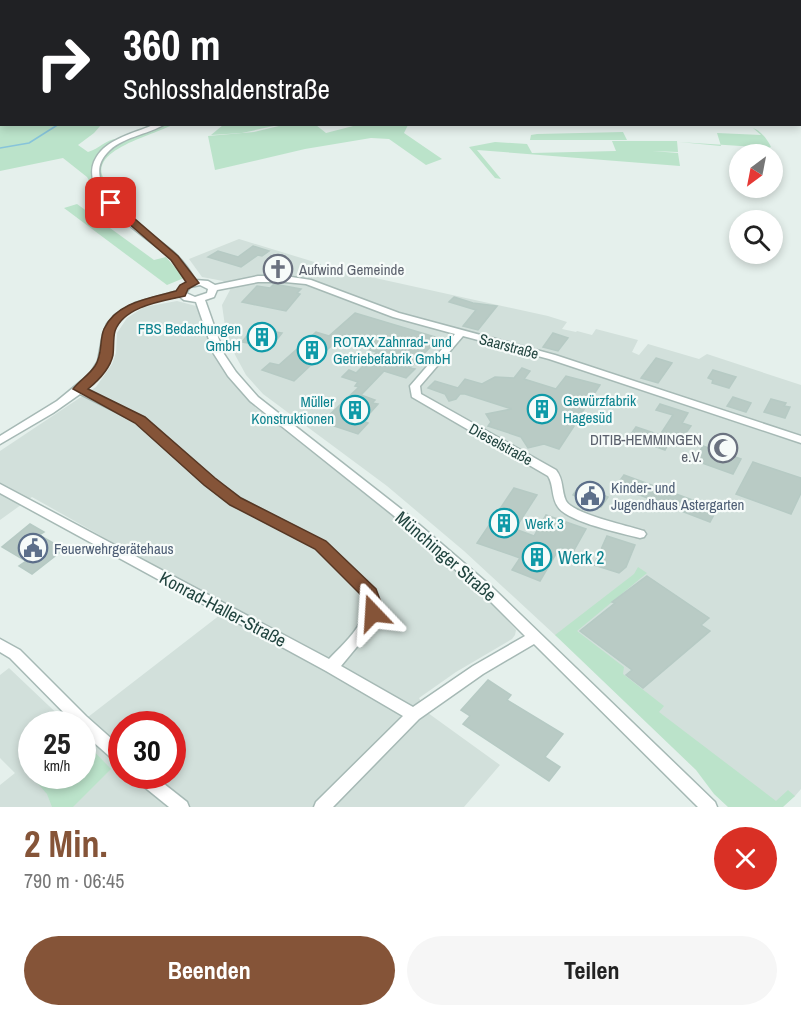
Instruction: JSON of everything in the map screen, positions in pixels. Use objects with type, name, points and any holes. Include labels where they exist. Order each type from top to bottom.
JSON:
[{"type":"street","points":[[158,126],[109,149],[98,159],[94,172],[99,186],[111,203],[175,258],[193,283]]},
{"type":"street","name":"Saarstraße","points":[[213,288],[258,279],[301,280],[326,287],[396,315],[552,357],[801,440]]},
{"type":"street","points":[[0,441],[94,377],[106,357],[109,330],[119,316],[139,304],[181,293],[184,287],[193,283],[207,284],[213,288],[211,295],[200,299],[187,298],[181,293]]},
{"type":"street","name":"Münchinger Straße","points":[[200,299],[219,354],[232,374],[254,399],[419,531],[488,591],[709,807]]},
{"type":"street","name":"Dieselstraße","points":[[461,333],[415,386],[416,395],[552,473],[557,479],[560,501],[570,512],[640,534]]},
{"type":"street","points":[[79,389],[140,420],[222,492],[320,545],[372,597],[374,608],[370,619],[331,667]]},
{"type":"street","name":"Konrad-Haller-Straße","points":[[0,488],[331,667],[414,715]]},
{"type":"street","points":[[322,807],[414,715],[478,670],[535,637]]},
{"type":"street","points":[[0,645],[15,654],[108,745]]},
{"type":"street","points":[[159,789],[182,807]]},
{"type":"shaded area","points":[[239,239],[321,264],[321,266],[548,316],[567,322],[562,329],[592,335],[596,329],[638,340],[632,352],[639,355],[648,344],[699,359],[707,354],[801,385],[801,789],[795,796],[781,807],[555,635],[464,551],[387,486],[263,394],[246,375],[227,340],[222,305],[230,290],[223,281],[202,277],[189,259]]},
{"type":"shaded area","points":[[177,301],[196,306],[216,355],[252,402],[251,404],[360,487],[430,546],[482,592],[516,630],[512,639],[456,672],[419,698],[428,713],[500,765],[464,807],[0,807],[0,785],[15,773],[0,758],[0,675],[9,668],[54,711],[18,711],[18,789],[96,789],[96,711],[229,608],[32,497],[0,520],[0,451],[96,387],[112,364],[116,353],[117,333],[127,318],[144,307]]},
{"type":"green space","points":[[0,126],[100,126],[78,145],[88,152],[112,140],[120,139],[103,151],[94,162],[93,176],[100,195],[98,197],[87,177],[63,158],[0,171]]},
{"type":"green space","points":[[164,126],[170,126],[132,141],[107,157],[102,167],[104,178],[115,191],[106,193],[100,177],[100,165],[105,155],[126,141]]},
{"type":"green space","points":[[222,126],[274,126],[242,133],[211,135]]},
{"type":"green space","points":[[279,126],[317,126],[326,133],[353,126],[408,126],[404,133],[442,159],[426,165],[389,139],[371,138],[305,149],[215,170],[208,136],[254,132]]},
{"type":"green space","points":[[753,128],[764,136],[770,144],[729,144],[721,145],[717,133],[761,135]]},
{"type":"green space","points":[[623,132],[627,140],[530,140],[531,135],[537,134]]},
{"type":"green space","points":[[612,141],[677,141],[678,152],[652,151],[678,153],[680,166],[477,150],[501,179],[495,178],[469,147],[495,142],[527,144],[532,153],[616,151]]},
{"type":"green space","points":[[77,204],[154,260],[166,257],[184,278],[167,285],[64,208]]},
{"type":"green space","points":[[638,567],[647,573],[577,631],[624,667],[623,674],[664,706],[659,712],[776,801],[788,790],[795,796],[783,807],[728,807],[714,794],[696,770],[555,635],[634,574]]},
{"type":"green space","points":[[96,753],[108,766],[108,772],[96,784]]},
{"type":"green space","points":[[43,789],[91,789],[73,807],[52,807]]},
{"type":"building","points":[[253,246],[269,251],[262,256],[258,255],[241,267],[208,257],[218,251],[238,257]]},
{"type":"building","points":[[274,284],[301,289],[297,293],[300,294],[286,311],[242,302],[257,286],[270,288]]},
{"type":"building","points":[[454,297],[473,303],[497,306],[478,330],[463,326],[476,310],[449,302]]},
{"type":"building","points":[[355,313],[439,338],[410,368],[415,369],[406,378],[384,371],[361,395],[375,400],[372,403],[378,404],[363,421],[368,423],[358,434],[322,422],[359,387],[355,386],[358,382],[342,377],[349,370],[356,373],[377,352],[369,350],[375,344],[344,334],[294,381],[262,370],[270,363],[279,365],[316,332],[329,336]]},
{"type":"building","name":"FBS Bedachungen GmbH","points":[[253,328],[282,333],[271,347],[242,342]]},
{"type":"building","points":[[553,333],[568,338],[558,351],[543,347]]},
{"type":"building","points":[[656,358],[672,363],[658,383],[641,378]]},
{"type":"building","name":"Gewürzfabrik Hagesüd","points":[[522,368],[530,371],[524,379],[556,389],[566,376],[600,385],[581,411],[584,415],[577,416],[581,420],[574,421],[576,423],[559,449],[544,444],[528,448],[521,437],[488,426],[491,422],[486,414],[512,409],[465,394],[460,394],[456,399],[449,401],[445,394],[428,388],[435,381],[458,388],[465,379],[482,384],[495,377],[514,378]]},
{"type":"building","points":[[713,370],[736,377],[729,388],[712,383],[713,380],[708,378]]},
{"type":"building","points":[[733,397],[751,403],[746,412],[727,406]]},
{"type":"building","points":[[771,399],[786,403],[784,406],[790,407],[785,418],[764,412]]},
{"type":"building","points":[[660,404],[688,413],[682,423],[691,426],[678,444],[670,441],[665,450],[629,437],[636,427],[660,435],[673,415],[656,410]]},
{"type":"building","name":"DITIB-HEMMINGEN e.V.","points":[[703,446],[741,459],[733,474],[694,460]]},
{"type":"building","points":[[753,462],[801,478],[801,493],[791,514],[736,494]]},
{"type":"building","points":[[624,475],[717,509],[710,522],[616,486]]},
{"type":"building","name":"Kinder- und Jugendhaus Astergarten","points":[[580,485],[608,497],[601,507],[573,495]]},
{"type":"building","points":[[514,488],[537,495],[515,529],[534,536],[546,515],[586,529],[573,552],[560,547],[540,581],[512,570],[520,558],[477,543]]},
{"type":"building","name":"Feuerwehrgerätehaus","points":[[30,524],[44,532],[39,535],[64,549],[32,574],[19,566],[26,561],[2,547]]},
{"type":"building","points":[[607,536],[635,545],[626,567],[619,573],[594,565]]},
{"type":"building","points":[[647,576],[709,618],[701,625],[710,631],[643,688],[626,675],[632,670],[580,631],[615,603],[612,602]]},
{"type":"building","points":[[488,680],[511,695],[507,700],[563,734],[545,757],[560,767],[549,781],[463,724],[470,716],[461,710]]},
{"type":"waterway","points":[[0,148],[29,143],[56,126]]},
{"type":"place","name":"Aufwind Gemeinde","points":[[278,269]]},
{"type":"place","name":"FBS Bedachungen GmbH","points":[[262,337]]},
{"type":"place","name":"ROTAX Zahnrad- und Getriebefabrik GmbH","points":[[312,350]]},
{"type":"place","name":"Gewürzfabrik Hagesüd","points":[[542,409]]},
{"type":"place","name":"Müller Konstruktionen","points":[[355,410]]},
{"type":"place","name":"DITIB-HEMMINGEN e.V.","points":[[723,448]]},
{"type":"place","name":"Kinder- und Jugendhaus Astergarten","points":[[590,496]]},
{"type":"place","name":"Werk 3","points":[[504,523]]},
{"type":"place","name":"Feuerwehrgerätehaus","points":[[33,548]]},
{"type":"place","name":"Werk 2","points":[[537,557]]},
{"type":"route","points":[[111,203],[128,220],[175,258],[193,283],[184,287],[181,293],[139,304],[119,316],[109,330],[106,357],[102,366],[94,377],[79,389],[140,420],[222,492],[267,519],[315,541],[370,594],[374,605],[373,613]]}]
